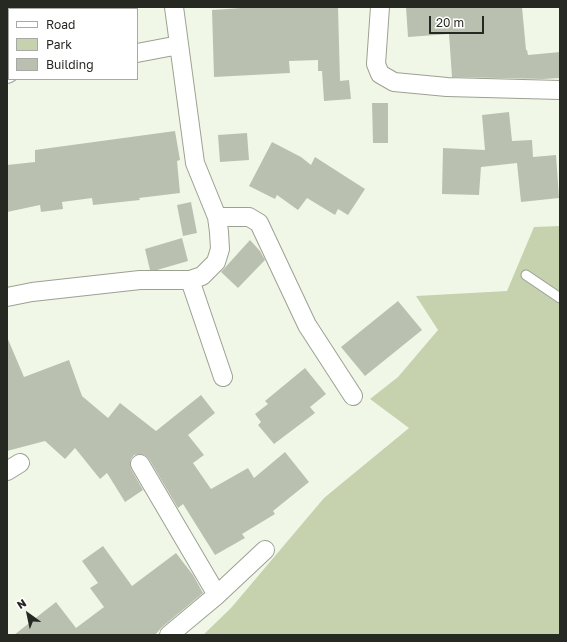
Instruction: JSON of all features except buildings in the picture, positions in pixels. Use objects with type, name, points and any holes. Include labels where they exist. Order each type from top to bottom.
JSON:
[{"type":"street","points":[[7,296],[140,280],[190,280],[202,276],[216,262],[220,249],[217,217],[195,164],[181,69],[180,45],[174,7]]},
{"type":"street","points":[[380,7],[376,64],[380,74],[394,82],[447,87],[560,90]]},
{"type":"street","points":[[138,53],[180,45]]},
{"type":"street","points":[[217,217],[249,217],[258,223],[307,325],[353,396]]},
{"type":"street","points":[[190,280],[223,377]]},
{"type":"street","points":[[140,464],[217,595]]},
{"type":"street","points":[[169,635],[217,595],[265,550]]},
{"type":"lane","points":[[526,275],[560,298]]},
{"type":"green space","points":[[560,226],[560,635],[203,635],[231,608],[324,498],[409,428],[370,399],[398,377],[438,330],[416,296],[507,291],[534,227]]}]
